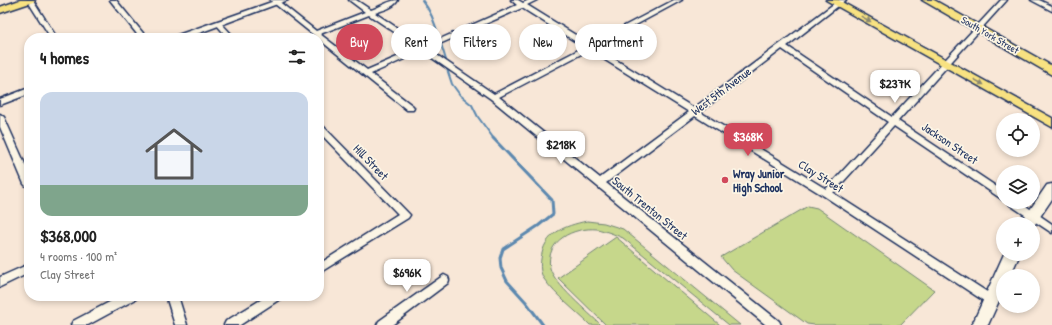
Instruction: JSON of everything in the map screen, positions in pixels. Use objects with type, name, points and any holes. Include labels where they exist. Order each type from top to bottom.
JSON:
[{"type":"main road","points":[[0,10],[30,0]]},
{"type":"main road","name":"South York Street","points":[[927,0],[1052,71]]},
{"type":"main road","points":[[838,1],[946,64],[1052,123]]},
{"type":"main road","points":[[1032,217],[1052,189]]},
{"type":"main road","points":[[980,325],[1009,261]]},
{"type":"street","points":[[30,0],[51,33]]},
{"type":"street","points":[[113,0],[140,33]]},
{"type":"street","name":"South Trenton Street","points":[[352,0],[391,26]]},
{"type":"street","points":[[193,33],[278,1],[316,33],[387,6],[395,0]]},
{"type":"street","name":"Clay Street","points":[[514,0],[575,38]]},
{"type":"street","points":[[442,40],[534,0]]},
{"type":"street","points":[[634,24],[679,0]]},
{"type":"street","points":[[827,194],[1004,0]]},
{"type":"street","points":[[1034,0],[1052,9]]},
{"type":"street","name":"West 5th Avenue","points":[[600,182],[782,46],[838,1]]},
{"type":"street","points":[[219,24],[227,33]]},
{"type":"street","points":[[324,39],[410,108]]},
{"type":"street","name":"Jackson Street","points":[[782,46],[996,191]]},
{"type":"street","points":[[494,97],[575,55]]},
{"type":"street","points":[[367,73],[397,60]]},
{"type":"street","name":"South Trenton Street","points":[[441,60],[494,97],[775,325]]},
{"type":"street","name":"Clay Street","points":[[611,60],[827,194],[991,300]]},
{"type":"street","points":[[0,102],[24,93]]},
{"type":"street","points":[[0,118],[24,173]]},
{"type":"street","name":"Hill Street","points":[[324,132],[405,215],[324,266]]},
{"type":"street","points":[[1019,209],[1027,217]]},
{"type":"street","points":[[1040,224],[1052,229]]},
{"type":"street","points":[[0,282],[24,270]]},
{"type":"street","points":[[383,325],[444,280]]},
{"type":"street","points":[[77,325],[123,301]]},
{"type":"street","points":[[174,301],[181,325]]},
{"type":"street","points":[[230,325],[268,301]]},
{"type":"green space","points":[[808,206],[817,208],[934,290],[900,325],[807,324],[732,270],[721,257]]},
{"type":"green space","points":[[587,221],[604,223],[623,229],[740,325],[729,325],[623,238],[597,229],[588,229],[571,233],[563,237],[557,243],[552,250],[550,268],[553,275],[564,290],[601,325],[590,325],[549,285],[543,277],[540,266],[546,243],[556,232],[571,225]]},
{"type":"green space","points":[[616,237],[720,325],[606,325],[558,278]]},
{"type":"waterway","points":[[422,0],[433,18],[435,24]]},
{"type":"waterway","points":[[442,47],[446,60]]},
{"type":"waterway","points":[[447,69],[452,84],[460,95],[472,105],[478,117],[494,139]]},
{"type":"waterway","points":[[493,138],[552,200],[553,214],[538,226],[503,249],[500,258],[501,268],[507,281],[526,302],[543,325]]},
{"type":"place","name":"Wray Junior High School","points":[[725,180]]}]
